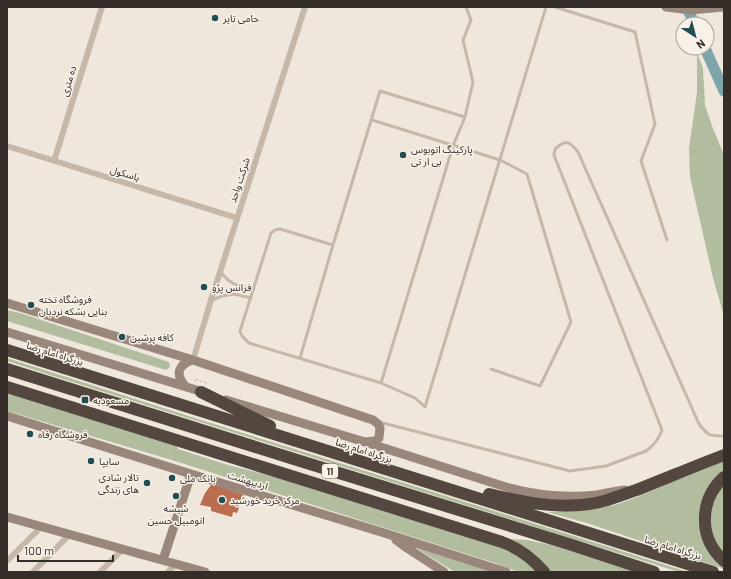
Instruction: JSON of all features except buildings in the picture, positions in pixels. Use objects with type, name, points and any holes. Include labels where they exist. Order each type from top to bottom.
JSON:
[{"type":"highway","name":"بزرگراه امام رضا","points":[[7,350],[714,572]]},
{"type":"highway","name":"11","points":[[7,369],[572,545],[654,572]]},
{"type":"highway","points":[[7,387],[510,545],[531,558],[544,572]]},
{"type":"highway","points":[[204,388],[303,443]]},
{"type":"highway","points":[[75,409],[149,414]]},
{"type":"highway","points":[[406,476],[530,504],[581,506],[624,495],[724,455]]},
{"type":"highway","points":[[297,460],[418,516]]},
{"type":"highway","points":[[724,476],[718,482],[710,495],[705,510],[705,520],[711,546],[724,561]]},
{"type":"main road","points":[[666,7],[691,10],[723,7]]},
{"type":"main road","points":[[7,303],[193,360],[373,420],[380,428],[379,438],[375,441],[365,442]]},
{"type":"main road","points":[[7,332],[186,387],[204,388],[365,442],[523,492],[580,496],[649,485]]},
{"type":"main road","points":[[186,387],[181,382],[181,367],[185,363],[193,360]]},
{"type":"main road","name":"اردیبهشت","points":[[7,416],[506,572]]},
{"type":"main road","points":[[163,560],[190,474]]},
{"type":"main road","points":[[7,518],[205,572]]},
{"type":"main road","points":[[391,536],[444,572]]},
{"type":"street","name":"ده متری","points":[[54,161],[102,7]]},
{"type":"street","name":"شرکت واحد","points":[[193,360],[305,7]]},
{"type":"street","name":"باسکول","points":[[7,146],[237,218]]},
{"type":"street","points":[[7,561],[41,527]]},
{"type":"street","points":[[33,572],[69,535]]},
{"type":"street","points":[[100,572],[123,549]]},
{"type":"street","points":[[168,572],[176,564]]},
{"type":"lane","points":[[381,383],[454,146],[465,117],[473,82],[463,40],[471,20],[466,7]]},
{"type":"lane","points":[[332,246],[280,229],[271,233],[240,331],[242,336],[249,343],[381,383],[415,398],[425,407],[546,7]]},
{"type":"lane","points":[[555,7],[635,32],[655,124],[641,161],[667,240]]},
{"type":"lane","points":[[300,358],[332,246],[380,91],[465,117]]},
{"type":"lane","points":[[372,120],[500,160],[527,174],[572,322],[540,386],[491,369]]},
{"type":"lane","points":[[373,420],[570,471],[606,466],[646,451],[651,448],[660,436],[662,430],[554,155],[555,150],[562,143],[566,142],[572,144],[578,152],[699,424],[707,434],[711,436],[724,436]]},
{"type":"lane","points":[[220,271],[232,284],[254,289]]},
{"type":"lane","points":[[211,300],[234,294],[251,298]]},
{"type":"path","points":[[196,379],[204,388]]},
{"type":"path","points":[[377,515],[386,518]]},
{"type":"green space","points":[[698,56],[703,68],[705,105],[724,155],[724,316],[713,278],[690,177],[689,148],[697,92]]},
{"type":"green space","points":[[7,310],[169,362],[170,367],[166,370],[7,321]]},
{"type":"green space","points":[[7,358],[688,572],[679,572],[50,375],[7,361]]},
{"type":"green space","points":[[7,392],[176,445],[178,449],[228,465],[291,481],[499,546],[515,553],[539,572],[518,572],[495,563],[172,460],[7,411]]},
{"type":"green space","points":[[724,460],[724,473],[703,508],[724,565],[724,569],[590,524],[547,512],[569,512],[618,504]]},
{"type":"green space","points":[[724,481],[724,557],[716,548],[708,519],[720,484]]},
{"type":"green space","points":[[509,539],[527,540],[551,545],[643,572],[549,572]]},
{"type":"green space","points":[[416,548],[493,572],[455,572]]},
{"type":"waterway","points":[[686,7],[691,16]]},
{"type":"waterway","points":[[709,56],[724,91]]},
{"type":"place","name":"حامی تایر","points":[[215,18]]},
{"type":"place","name":"پارکینگ اتوبوس بی ار تی","points":[[403,155]]},
{"type":"place","name":"فرانس پژو","points":[[204,287]]},
{"type":"place","name":"فروشگاه تخته بنایی بشکه نردبان","points":[[31,305]]},
{"type":"place","name":"کافه پرشین","points":[[122,337]]},
{"type":"place","name":"مسعودیه","points":[[85,400]]},
{"type":"place","name":"فروشگاه رفاه","points":[[30,434]]},
{"type":"place","name":"سایپا","points":[[91,461]]},
{"type":"place","name":"بانک ملی","points":[[172,478]]},
{"type":"place","name":"تالار شادی های زندگی","points":[[147,483]]},
{"type":"place","name":"شیشه اتومبیل حسین","points":[[176,496]]},
{"type":"place","name":"مرکز خرید خورشید","points":[[222,500]]}]
